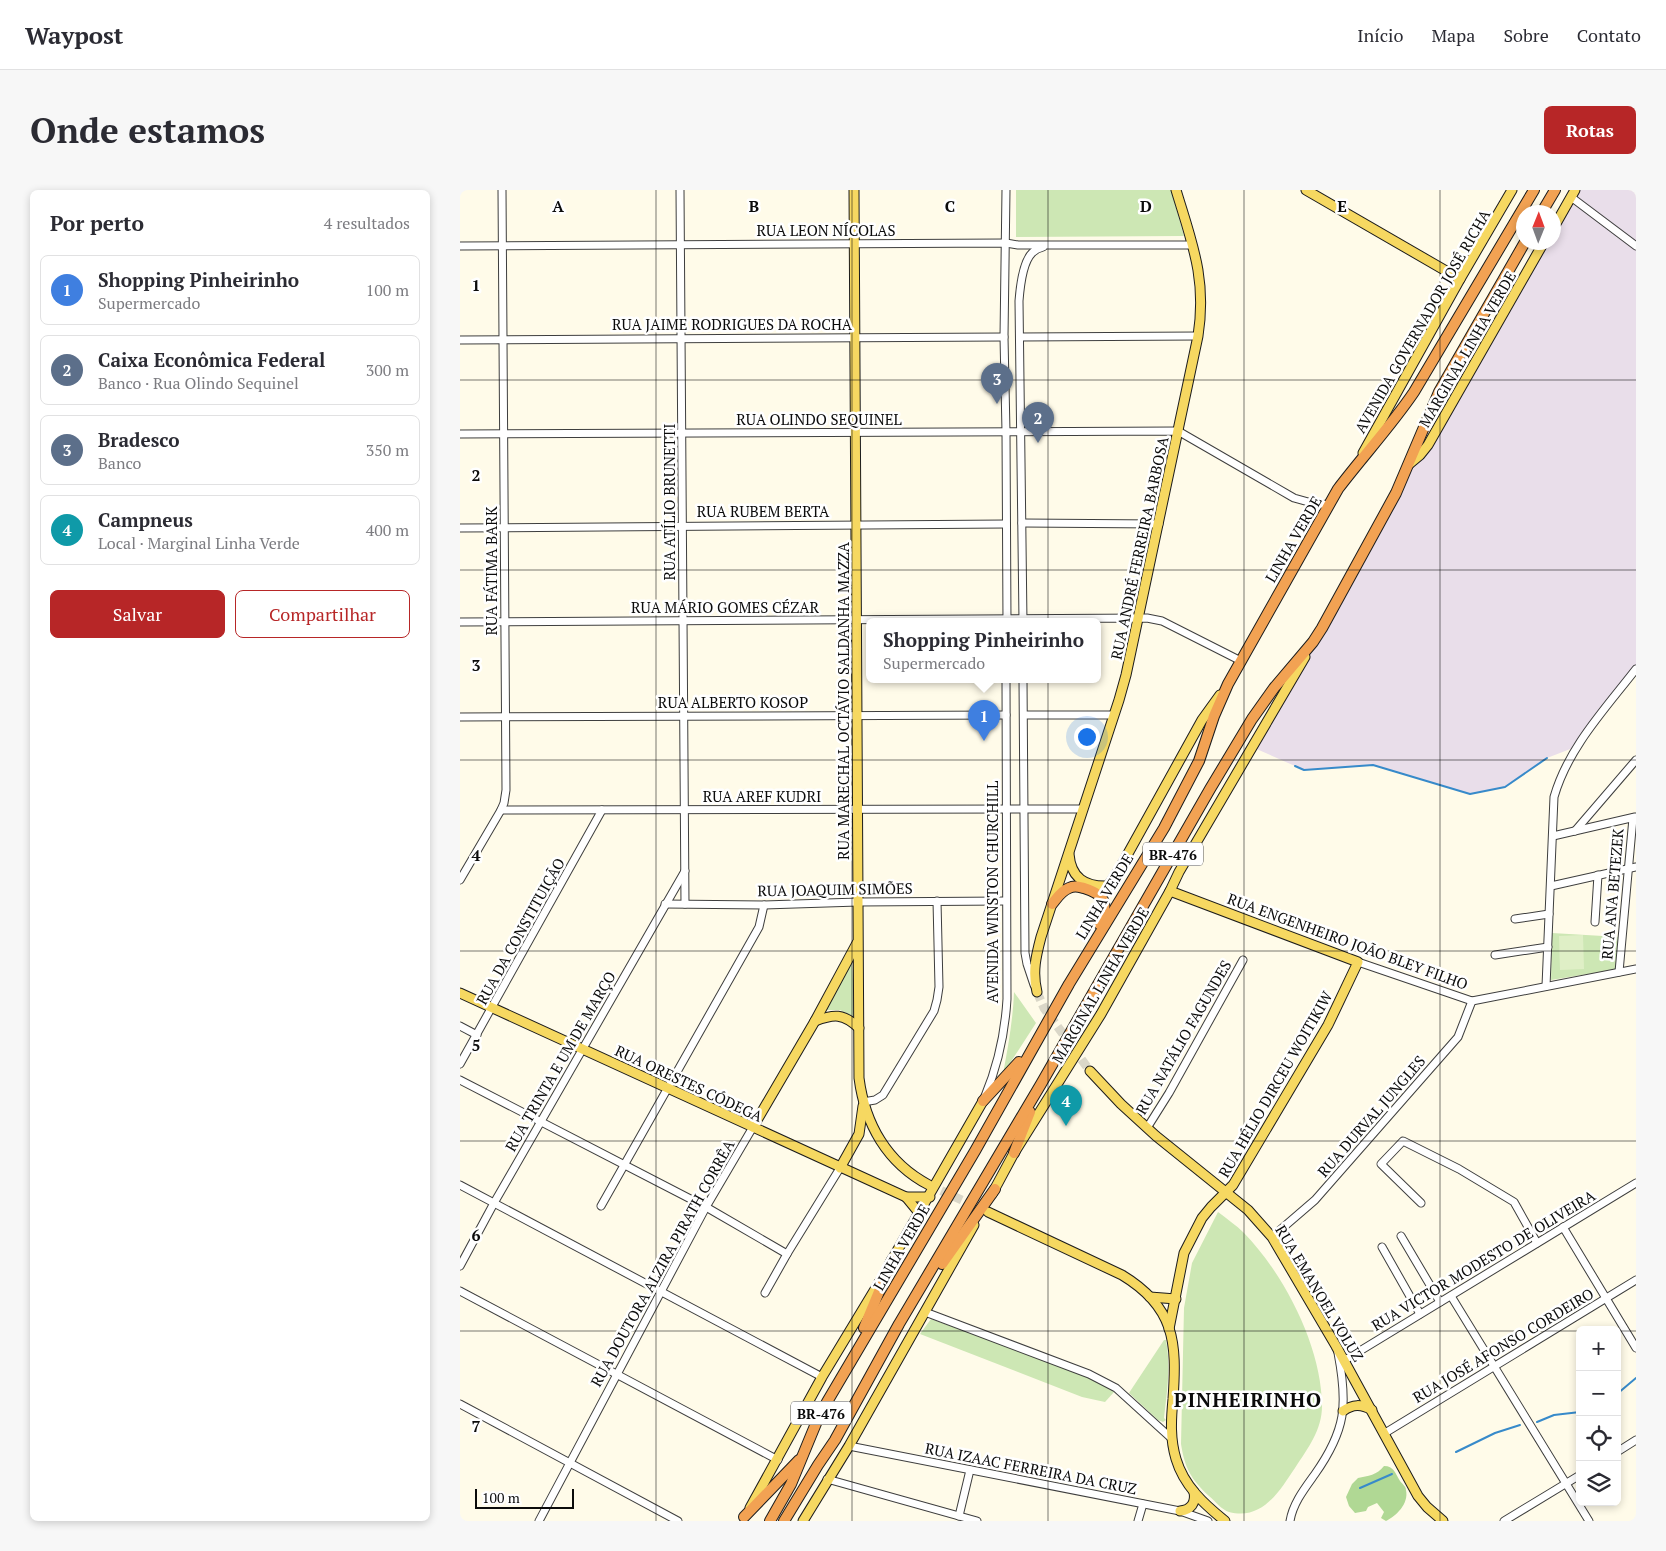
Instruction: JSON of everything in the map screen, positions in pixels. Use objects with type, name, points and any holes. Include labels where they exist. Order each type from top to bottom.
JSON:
[{"type":"highway","name":"LINHA VERDE","points":[[770,1521],[791,1484],[818,1421],[844,1375],[1069,984],[1164,828],[1192,774],[1228,684],[1338,489],[1398,416],[1419,384],[1534,190]]},
{"type":"highway","points":[[1546,205],[1555,190]]},
{"type":"highway","name":"BR-476","points":[[784,1521],[835,1440],[899,1324],[1041,1084],[1252,719],[1322,628],[1396,492],[1439,392],[1520,250]]},
{"type":"highway","points":[[1052,904],[1063,891],[1077,886],[1094,891],[1102,897],[1105,904],[1103,916],[1071,973],[1069,984]]},
{"type":"highway","points":[[983,1101],[1030,1051]]},
{"type":"highway","points":[[1014,1153],[1041,1084]]},
{"type":"highway","points":[[899,1324],[995,1189]]},
{"type":"highway","points":[[844,1375],[850,1353],[868,1319],[892,1260]]},
{"type":"highway","points":[[743,1519],[805,1454]]},
{"type":"main road","name":"RUA MARECHAL OCTÁVIO SALDANHA MAZZA","points":[[854,190],[859,1068],[863,1102],[875,1133],[899,1164],[929,1185]]},
{"type":"main road","name":"RUA ANDRÉ FERREIRA BARBOSA","points":[[1037,992],[1034,975],[1035,961],[1114,715],[1140,618],[1198,336],[1202,292],[1197,262],[1187,245],[1176,190]]},
{"type":"main road","points":[[1306,190],[1460,279]]},
{"type":"main road","name":"AVENIDA GOVERNADOR JOSÉ RICHA","points":[[1356,465],[1512,190]]},
{"type":"main road","points":[[1561,214],[1573,193]]},
{"type":"main road","name":"MARGINAL LINHA VERDE","points":[[1408,465],[1428,445],[1539,250]]},
{"type":"main road","name":"MARGINAL LINHA VERDE","points":[[803,1521],[848,1446],[1014,1153],[1101,1014],[1180,872],[1313,642]]},
{"type":"main road","points":[[1069,851],[1070,864],[1075,874],[1084,882],[1096,886],[1108,886],[1120,868],[1202,720],[1228,684]]},
{"type":"main road","name":"RUA ENGENHEIRO JOÃO BLEY FILHO","points":[[1170,891],[1358,962]]},
{"type":"main road","name":"RUA DOUTORA ALZIRA PIRATH CORRÊA","points":[[752,1127],[815,1021],[858,941]]},
{"type":"main road","name":"RUA HÉLIO DIRCEU WOITIKIW","points":[[1170,1329],[1184,1253],[1189,1241],[1210,1207],[1233,1185],[1328,1025],[1358,962]]},
{"type":"main road","name":"RUA ORESTES CÓDEGA","points":[[460,993],[906,1197],[930,1197]]},
{"type":"main road","points":[[815,1021],[829,1016],[840,1016],[852,1021],[859,1028]]},
{"type":"main road","name":"RUA EMANOEL VOLUZ","points":[[1090,1071],[1147,1128],[1248,1210],[1272,1237],[1344,1360],[1418,1496],[1443,1521]]},
{"type":"main road","points":[[743,1519],[778,1460],[822,1377],[930,1197],[983,1101]]},
{"type":"main road","points":[[840,1168],[860,1134],[863,1102]]},
{"type":"main road","points":[[860,1134],[875,1133]]},
{"type":"main road","name":"RUA ORESTES CÓDEGA","points":[[906,1197],[920,1214]]},
{"type":"main road","points":[[988,1212],[1122,1275],[1150,1297],[1163,1314],[1170,1329],[1175,1353],[1171,1438],[1176,1461],[1194,1492],[1225,1521]]},
{"type":"main road","points":[[1150,1297],[1176,1299]]},
{"type":"main road","points":[[1343,1411],[1357,1405],[1365,1406],[1372,1410]]},
{"type":"main road","points":[[1180,1511],[1191,1507],[1195,1499],[1194,1492]]},
{"type":"street","name":"RUA FÁTIMA BARK","points":[[460,880],[501,810],[506,790],[502,190]]},
{"type":"street","name":"RUA ATÍLIO BRUNETTI","points":[[680,190],[686,904]]},
{"type":"street","points":[[1006,190],[1004,337],[1006,618]]},
{"type":"street","points":[[1573,193],[1636,246]]},
{"type":"street","name":"RUA LEON NÍCOLAS","points":[[460,246],[1006,243],[1018,245],[1187,245]]},
{"type":"street","points":[[1023,618],[1019,301],[1021,280],[1030,255],[1035,250],[1046,245]]},
{"type":"street","points":[[1020,337],[1198,336]]},
{"type":"street","name":"RUA JAIME RODRIGUES DA ROCHA","points":[[460,340],[1004,337]]},
{"type":"street","points":[[1178,431],[1294,498],[1330,505]]},
{"type":"street","name":"RUA OLINDO SEQUINEL","points":[[460,434],[1178,431]]},
{"type":"street","points":[[1022,523],[1159,524]]},
{"type":"street","name":"RUA RUBEM BERTA","points":[[460,528],[1006,524]]},
{"type":"street","name":"RUA MÁRIO GOMES CÉZAR","points":[[1101,619],[1140,618],[1162,621],[1241,661]]},
{"type":"street","name":"RUA MÁRIO GOMES CÉZAR","points":[[460,622],[866,620]]},
{"type":"street","points":[[1546,986],[1554,797],[1563,770],[1578,746],[1636,669]]},
{"type":"street","name":"AVENIDA WINSTON CHURCHILL","points":[[983,1101],[997,1064],[1007,999],[1006,683]]},
{"type":"street","points":[[1023,683],[1025,953],[1029,974],[1037,992]]},
{"type":"street","name":"RUA ALBERTO KOSOP","points":[[460,717],[1006,715]]},
{"type":"street","points":[[1024,715],[1114,715]]},
{"type":"street","points":[[1575,831],[1636,760]]},
{"type":"street","name":"RUA AREF KUDRI","points":[[501,810],[1083,809]]},
{"type":"street","name":"RUA DA CONSTITUIÇÃO","points":[[460,1064],[602,810]]},
{"type":"street","points":[[1553,836],[1634,817]]},
{"type":"street","name":"RUA ANA BETEZEK","points":[[1619,972],[1632,868],[1634,817]]},
{"type":"street","points":[[1551,886],[1632,868]]},
{"type":"street","name":"RUA TRINTA E UM DE MARÇO","points":[[460,1266],[494,1203],[685,870]]},
{"type":"street","points":[[1595,922],[1598,875]]},
{"type":"street","points":[[863,1102],[875,1100],[883,1095],[934,1011],[939,987],[937,901]]},
{"type":"street","name":"RUA JOAQUIM SIMÕES","points":[[665,904],[764,905],[1006,901]]},
{"type":"street","points":[[601,1206],[759,927],[764,905]]},
{"type":"street","points":[[1515,919],[1549,914]]},
{"type":"street","points":[[1495,955],[1548,947]]},
{"type":"street","name":"RUA NATÁLIO FAGUNDES","points":[[1147,1128],[1169,1093],[1243,960]]},
{"type":"street","name":"RUA ENGENHEIRO JOÃO BLEY FILHO","points":[[1358,962],[1472,1001],[1636,968]]},
{"type":"street","name":"RUA DURVAL JUNGLES","points":[[1272,1237],[1315,1200],[1458,1037],[1472,1001]]},
{"type":"street","points":[[460,1026],[477,1035]]},
{"type":"street","points":[[460,1080],[706,1207],[787,1254]]},
{"type":"street","name":"RUA DOUTORA ALZIRA PIRATH CORRÊA","points":[[539,1521],[660,1292],[752,1127]]},
{"type":"street","points":[[1421,1203],[1381,1164],[1404,1141],[1459,1168],[1514,1202],[1538,1243]]},
{"type":"street","points":[[765,1293],[840,1168]]},
{"type":"street","name":"RUA VICTOR MODESTO DE OLIVEIRA","points":[[1344,1360],[1636,1183]]},
{"type":"street","points":[[460,1185],[822,1377]]},
{"type":"street","points":[[1562,1227],[1636,1348]]},
{"type":"street","points":[[1401,1236],[1440,1302]]},
{"type":"street","points":[[1382,1247],[1420,1314]]},
{"type":"street","name":"RUA JOSÉ AFONSO CORDEIRO","points":[[1385,1433],[1636,1280]]},
{"type":"street","points":[[460,1291],[778,1460]]},
{"type":"street","points":[[1451,1296],[1589,1521]]},
{"type":"street","points":[[924,1312],[1090,1374],[1116,1388],[1171,1438]]},
{"type":"street","points":[[1290,1521],[1294,1504],[1332,1448],[1338,1434],[1343,1411],[1343,1388],[1336,1346]]},
{"type":"street","points":[[460,1404],[678,1521]]},
{"type":"street","points":[[1621,1449],[1636,1440]]},
{"type":"street","name":"RUA IZAAC FERREIRA DA CRUZ","points":[[848,1446],[1180,1511],[1208,1521]]},
{"type":"street","points":[[959,1516],[970,1470]]},
{"type":"street","points":[[1504,1521],[1576,1477]]},
{"type":"street","points":[[827,1479],[978,1521]]},
{"type":"street","points":[[1138,1521],[1143,1504]]},
{"type":"shaded area","points":[[1575,190],[1636,190],[1636,669],[1578,746],[1547,758],[1505,787],[1470,794],[1373,765],[1304,770],[1252,747],[1388,506],[1428,445],[1540,250],[1561,250],[1561,215]]},
{"type":"green space","points":[[1016,190],[1171,190],[1184,236],[1016,237]]},
{"type":"green space","points":[[1552,933],[1620,937],[1618,969],[1551,980]]},
{"type":"green space","points":[[1583,935],[1584,969],[1560,970],[1559,936]]},
{"type":"green space","points":[[852,961],[855,1017],[840,1010],[826,1010]]},
{"type":"green space","points":[[1014,992],[1036,1023],[1003,1074],[1011,1023]]},
{"type":"green space","points":[[1218,1212],[1241,1230],[1259,1250],[1287,1291],[1308,1337],[1316,1360],[1322,1406],[1317,1431],[1283,1485],[1269,1502],[1261,1508],[1241,1514],[1224,1509],[1198,1484],[1187,1467],[1181,1444],[1184,1308],[1192,1263]]},
{"type":"green space","points":[[931,1319],[1097,1379],[1115,1391],[1105,1402],[1082,1397],[920,1334]]},
{"type":"green space","points":[[1164,1340],[1166,1340],[1168,1369],[1164,1418],[1166,1420],[1163,1422],[1158,1420],[1129,1393]]},
{"type":"green space","points":[[1384,1466],[1392,1469],[1405,1487],[1406,1500],[1404,1505],[1398,1513],[1386,1521],[1381,1518],[1384,1512],[1377,1503],[1368,1507],[1366,1511],[1355,1513],[1349,1506],[1346,1497],[1352,1484],[1358,1478],[1369,1476]]},
{"type":"waterway","points":[[1295,766],[1304,770],[1373,765],[1470,794],[1505,787],[1547,758]]},
{"type":"waterway","points":[[1621,1391],[1636,1378]]},
{"type":"waterway","points":[[1537,1422],[1554,1415],[1576,1412]]},
{"type":"waterway","points":[[1456,1452],[1495,1433],[1520,1425]]},
{"type":"waterway","points":[[1360,1488],[1392,1474]]},
{"type":"tunnel","points":[[1037,992],[1044,1008],[1090,1071]]},
{"type":"tunnel","points":[[929,1185],[977,1207]]},
{"type":"place","name":"Bradesco","points":[[997,404]]},
{"type":"place","name":"Caixa Econômica Federal","points":[[1038,443]]},
{"type":"place","name":"Shopping Pinheirinho","points":[[984,741]]},
{"type":"place","name":"Campneus","points":[[1066,1126]]},
{"type":"district","name":"PINHEIRINHO","points":[[1248,1399]]}]
